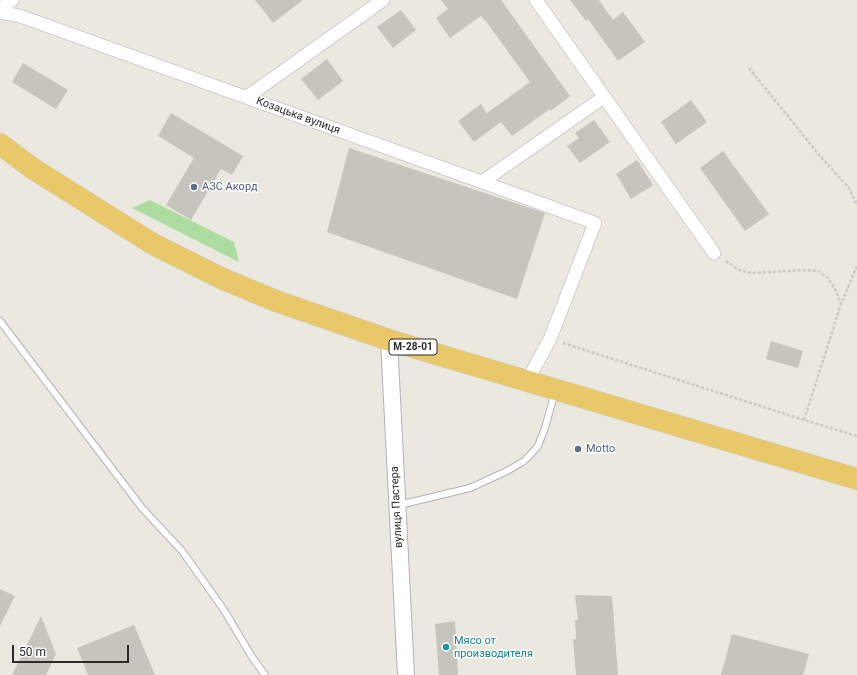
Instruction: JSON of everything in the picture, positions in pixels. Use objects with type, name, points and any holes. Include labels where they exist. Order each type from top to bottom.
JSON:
[{"type":"highway","name":"М-28-01","points":[[0,144],[32,168],[153,244],[223,279],[270,298],[389,340],[857,479]]},
{"type":"street","points":[[0,9],[12,0]]},
{"type":"street","points":[[247,97],[382,0]]},
{"type":"street","points":[[536,0],[714,253]]},
{"type":"street","name":"Козацька вулиця","points":[[0,12],[20,16],[595,223],[550,339]]},
{"type":"street","points":[[482,182],[604,97]]},
{"type":"street","points":[[527,381],[550,339]]},
{"type":"street","name":"вулиця Пастера","points":[[389,340],[406,675]]},
{"type":"lane","points":[[0,321],[142,508],[182,551],[224,610],[252,657],[265,675]]},
{"type":"lane","points":[[397,505],[470,488],[507,471],[524,461],[538,446],[545,428],[556,389]]},
{"type":"path","points":[[749,68],[820,156],[849,188],[857,204]]},
{"type":"path","points":[[714,253],[739,270],[751,273],[806,270],[818,271],[828,278],[836,289],[841,304]]},
{"type":"path","points":[[804,420],[841,304],[857,266]]},
{"type":"path","points":[[550,339],[857,436]]},
{"type":"green space","points":[[150,200],[234,242],[239,262],[132,208]]},
{"type":"building","points":[[255,0],[303,0],[273,23]]},
{"type":"building","points":[[441,0],[501,0],[570,96],[551,111],[550,109],[512,136],[501,122],[474,142],[458,121],[481,104],[487,113],[530,82],[481,16],[450,38],[436,18],[448,9]]},
{"type":"building","points":[[570,0],[599,0],[613,20],[623,12],[645,42],[618,61],[588,19],[586,21]]},
{"type":"building","points":[[401,10],[416,30],[393,48],[377,27]]},
{"type":"building","points":[[327,59],[343,81],[318,100],[301,79]]},
{"type":"building","points":[[23,63],[68,90],[56,109],[12,82]]},
{"type":"building","points":[[691,100],[707,122],[676,144],[661,122]]},
{"type":"building","points":[[171,113],[243,156],[232,175],[221,169],[191,220],[166,205],[194,158],[158,136]]},
{"type":"building","points":[[594,120],[610,142],[580,163],[567,146],[579,138],[575,133]]},
{"type":"building","points":[[349,148],[545,213],[517,299],[327,232]]},
{"type":"building","points":[[723,151],[769,214],[745,231],[700,168]]},
{"type":"building","points":[[637,160],[653,185],[631,199],[616,174]]},
{"type":"building","points":[[771,341],[803,351],[798,368],[766,359]]},
{"type":"building","points":[[0,589],[15,596],[0,626]]},
{"type":"building","points":[[575,595],[612,596],[618,675],[576,675],[573,640],[576,639],[575,620],[578,620]]},
{"type":"building","points":[[41,616],[56,654],[46,675],[12,675]]},
{"type":"building","name":"Мясо от производителя","points":[[455,621],[458,675],[439,675],[435,624]]},
{"type":"building","points":[[134,625],[155,675],[88,675],[77,648]]},
{"type":"building","points":[[732,634],[809,654],[803,675],[721,675]]},
{"type":"place","name":"АЗС Акорд","points":[[194,187]]},
{"type":"place","name":"Motto","points":[[578,449]]},
{"type":"place","name":"Мясо от производителя","points":[[446,647]]}]
